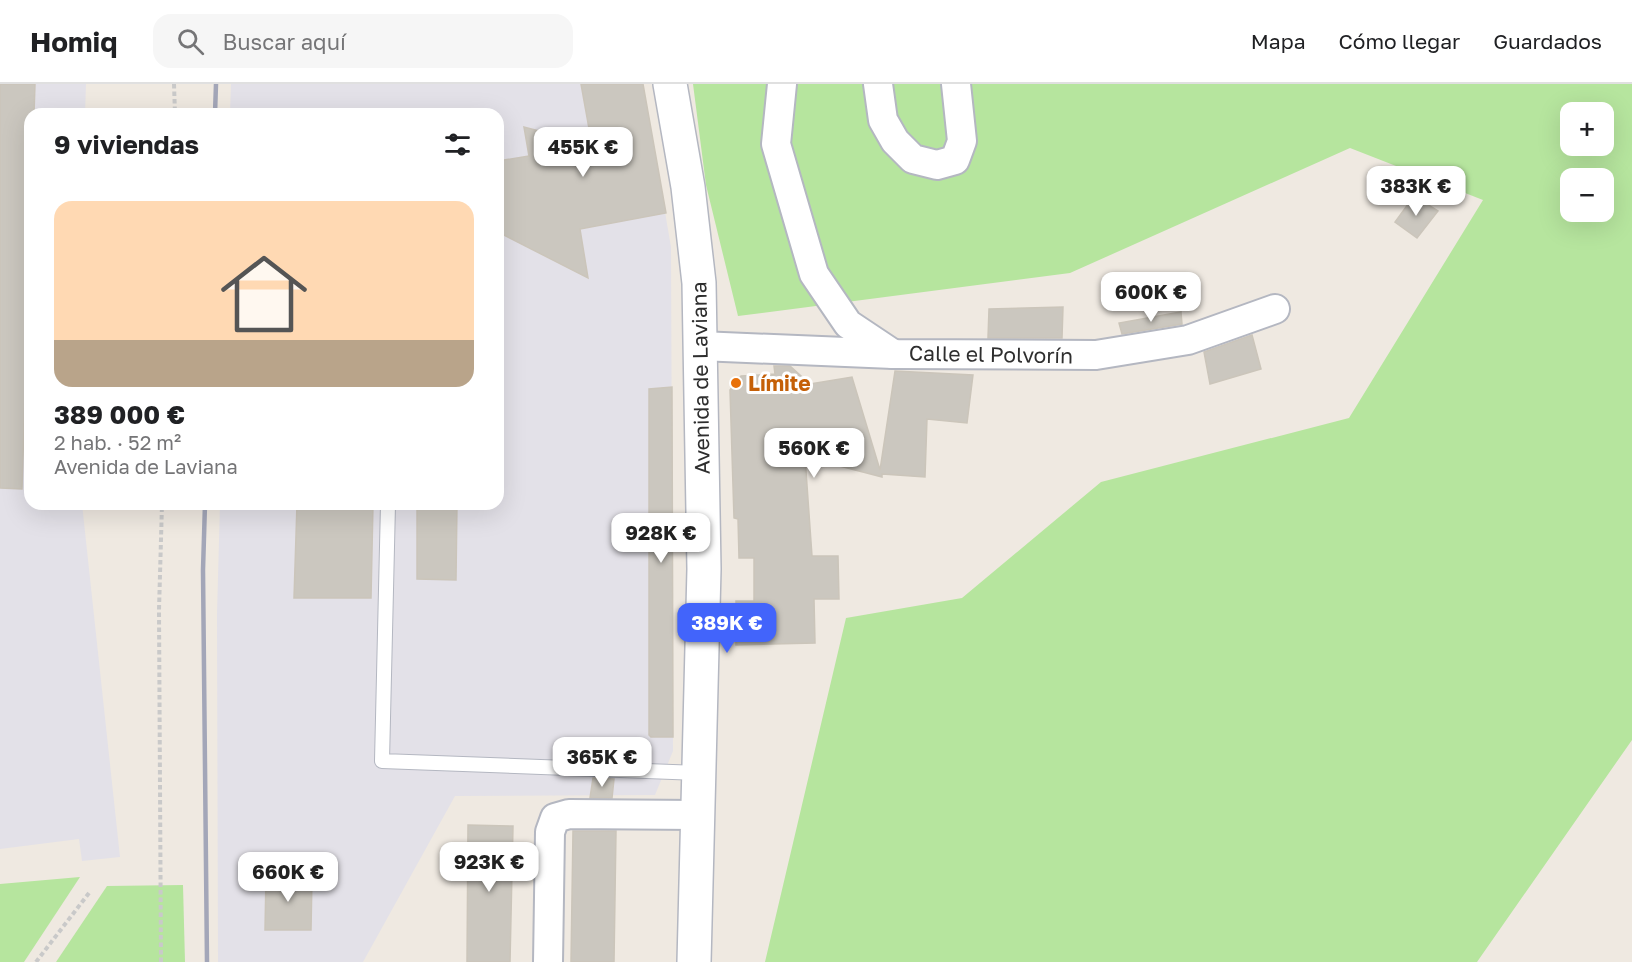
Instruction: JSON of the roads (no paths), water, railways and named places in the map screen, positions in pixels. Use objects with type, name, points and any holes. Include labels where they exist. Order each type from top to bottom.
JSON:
[{"type":"street","name":"Avenida de Laviana","points":[[670,84],[688,187],[699,283],[704,569],[694,962]]},
{"type":"street","points":[[782,84],[776,144],[814,274],[848,324],[892,354]]},
{"type":"street","points":[[878,84],[883,120],[895,141],[913,159],[937,165],[955,160],[962,141],[957,84]]},
{"type":"street","name":"Calle el Polvorín","points":[[699,346],[892,354],[1096,356],[1188,340],[1275,309]]},
{"type":"street","points":[[548,962],[550,832],[555,818],[569,814],[698,816]]},
{"type":"lane","points":[[388,510],[382,761],[699,773]]},
{"type":"railway","points":[[215,108],[216,84]]},
{"type":"railway","points":[[205,510],[203,570],[207,962]]},
{"type":"place","name":"Límite","points":[[736,383]]}]
